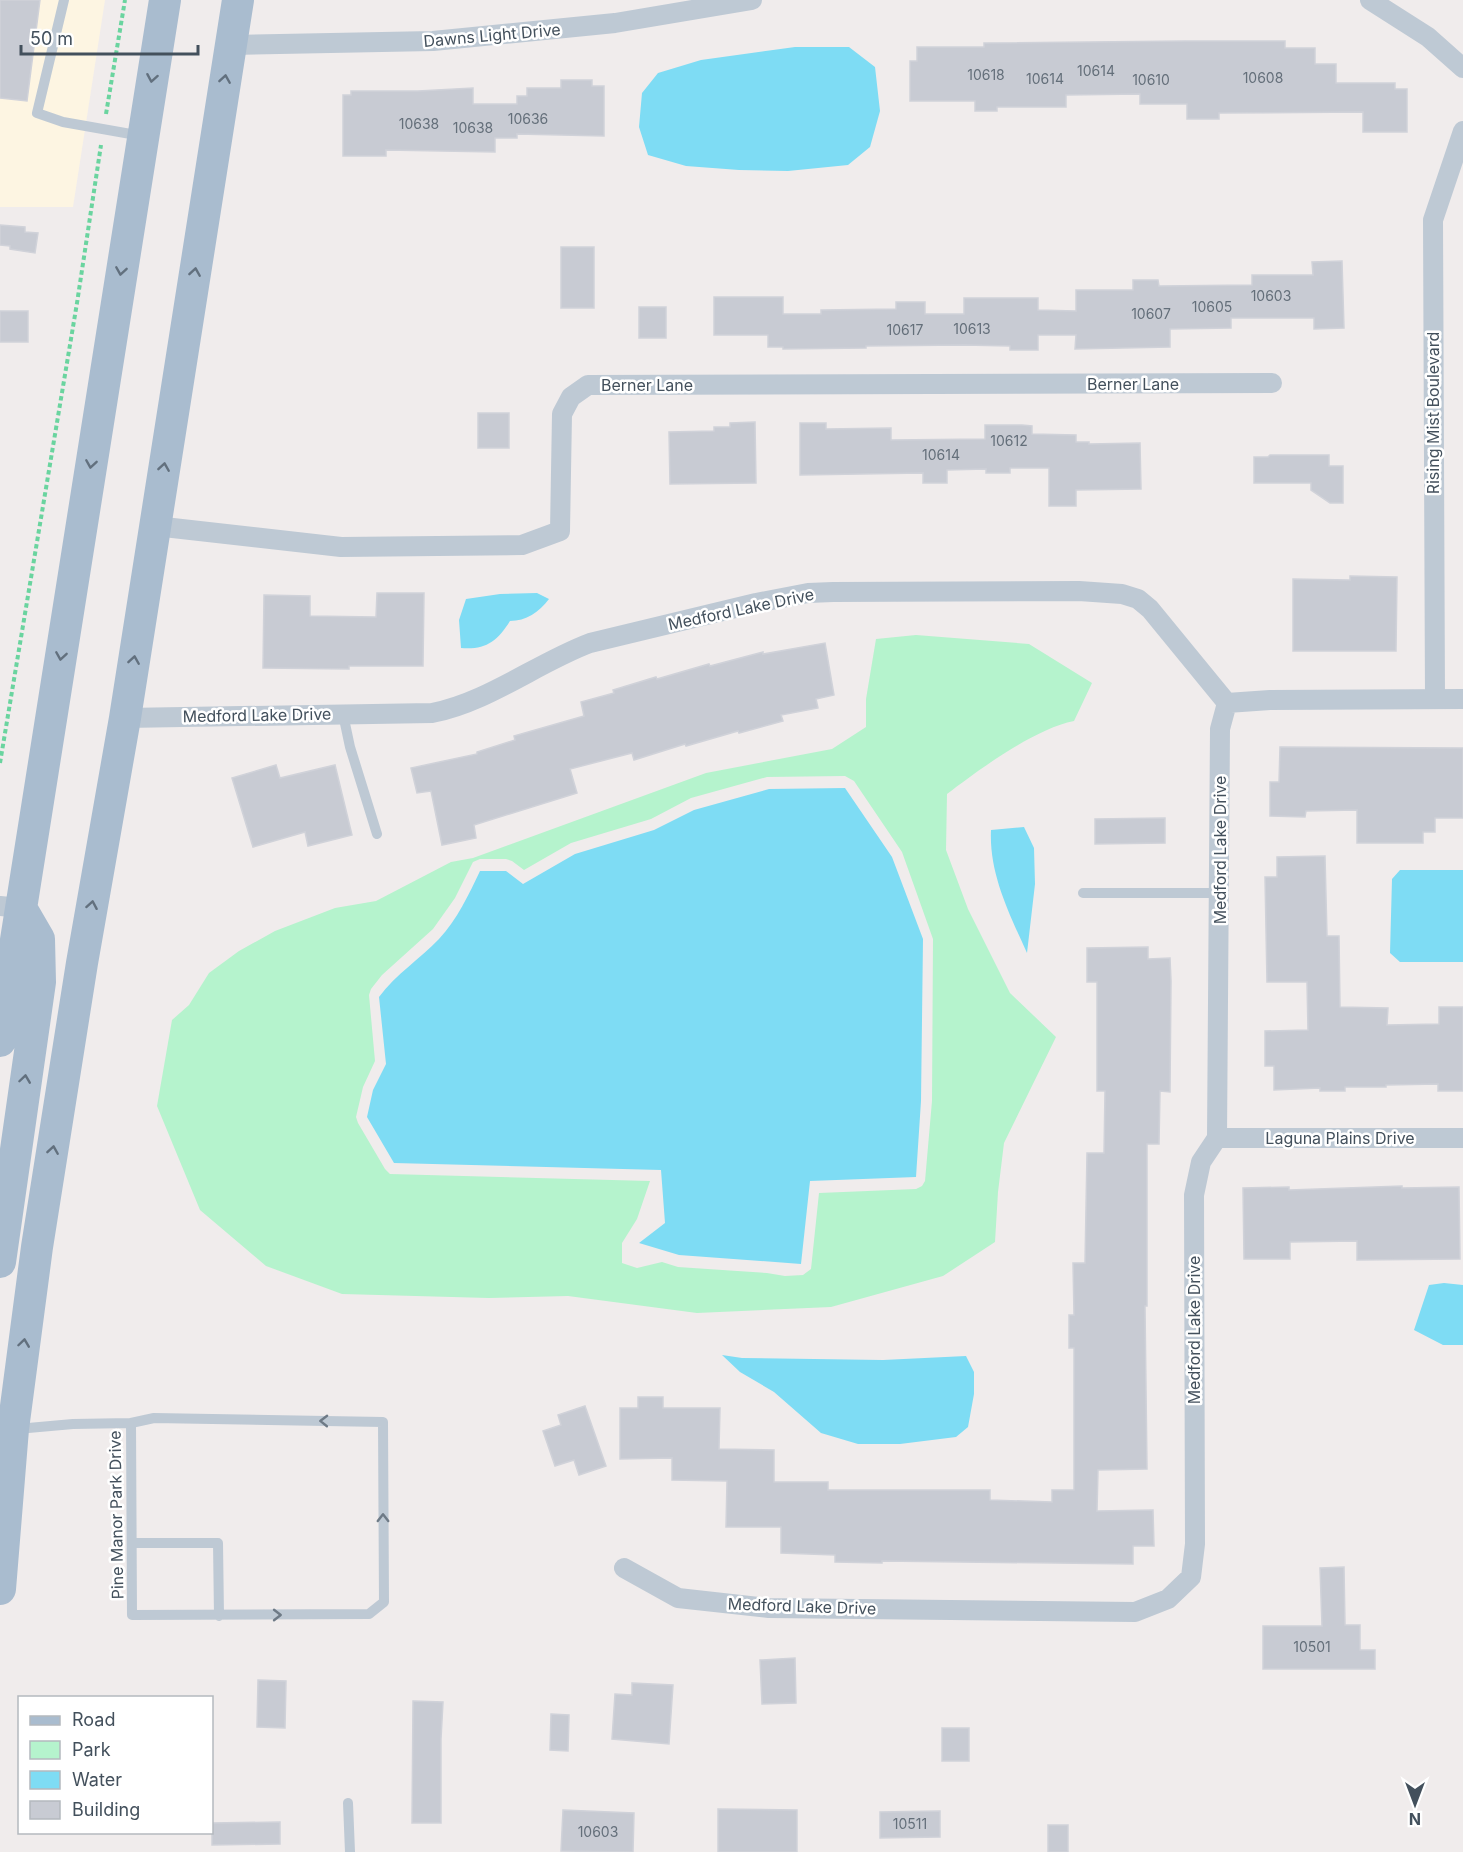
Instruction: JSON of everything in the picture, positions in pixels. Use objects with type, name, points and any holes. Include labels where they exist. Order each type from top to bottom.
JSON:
[{"type":"main road","points":[[0,1041],[11,907],[165,0]]},
{"type":"main road","points":[[0,1589],[14,1419],[37,1247],[82,963],[125,718],[238,0]]},
{"type":"main road","points":[[0,1262],[40,982],[39,939],[11,907]]},
{"type":"main road","points":[[0,1368],[14,1419]]},
{"type":"street","name":"Dawns Light Drive","points":[[231,45],[433,42],[615,23],[752,0]]},
{"type":"street","points":[[1370,0],[1428,37],[1463,68]]},
{"type":"street","name":"Rising Mist Boulevard","points":[[1435,699],[1432,220],[1463,131]]},
{"type":"street","name":"Berner Lane","points":[[155,526],[341,547],[522,545],[560,531],[562,414],[571,397],[588,385],[1272,383]]},
{"type":"street","name":"Medford Lake Drive","points":[[125,718],[432,713],[453,709],[567,651],[590,643],[756,603],[833,592],[1079,591],[1122,594],[1138,599],[1150,609],[1227,703],[1220,729],[1217,1138],[1201,1162],[1194,1195],[1194,1544],[1191,1577],[1168,1599],[1135,1612],[769,1608],[678,1598],[624,1568]]},
{"type":"street","points":[[1227,703],[1270,700],[1463,699]]},
{"type":"street","name":"Laguna Plains Drive","points":[[1217,1138],[1463,1138]]},
{"type":"lane","points":[[64,0],[37,113],[63,122],[142,136]]},
{"type":"lane","points":[[343,714],[350,747],[377,834]]},
{"type":"lane","points":[[1083,894],[1219,893]]},
{"type":"lane","points":[[131,1424],[154,1418],[383,1422],[384,1602],[369,1614],[219,1616],[218,1543],[132,1543]]},
{"type":"lane","name":"Pine Manor Park Drive","points":[[14,1419],[73,1424],[131,1424],[132,1615],[219,1616]]},
{"type":"lane","points":[[348,1803],[350,1852]]},
{"type":"path","points":[[108,104],[125,0]]},
{"type":"path","points":[[0,763],[77,303],[98,160]]},
{"type":"shaded area","points":[[0,0],[105,0],[73,207],[0,207]]},
{"type":"green space","points":[[916,635],[1029,644],[1092,683],[1074,721],[1058,725],[1025,741],[947,794],[946,850],[968,909],[1010,993],[1056,1037],[1004,1143],[995,1242],[943,1276],[831,1307],[697,1313],[568,1296],[489,1298],[342,1294],[266,1266],[200,1210],[157,1106],[172,1020],[189,1005],[209,973],[239,951],[275,931],[335,908],[376,901],[451,862],[473,858],[706,773],[832,749],[866,727],[866,699],[876,639]],"holes":[[[845,776],[854,781],[902,852],[933,939],[932,1101],[925,1181],[922,1186],[916,1189],[819,1193],[811,1269],[803,1275],[785,1276],[678,1267],[662,1262],[637,1268],[622,1263],[622,1243],[637,1219],[650,1181],[390,1174],[385,1169],[356,1117],[363,1087],[375,1061],[369,995],[382,975],[433,929],[455,898],[473,862],[480,859],[506,859],[524,870],[571,843],[651,819],[691,798],[767,777]]]},
{"type":"water","points":[[795,47],[849,47],[875,67],[880,111],[870,147],[848,165],[788,171],[739,170],[686,166],[648,155],[639,127],[642,93],[658,73],[701,60]]},
{"type":"water","points":[[537,593],[549,599],[536,612],[510,621],[495,639],[484,646],[461,648],[459,620],[466,599],[500,594]]},
{"type":"water","points":[[845,788],[892,857],[923,939],[921,1101],[916,1177],[810,1181],[801,1264],[679,1255],[639,1243],[665,1223],[661,1170],[394,1163],[367,1117],[373,1090],[386,1064],[379,997],[445,932],[462,906],[480,871],[506,871],[523,884],[575,854],[654,830],[694,810],[769,789]]},
{"type":"water","points":[[1024,827],[1034,848],[1035,884],[1027,953],[1002,893],[991,846],[991,830]]},
{"type":"water","points":[[1400,870],[1463,870],[1463,962],[1400,962],[1390,953],[1392,879]]},
{"type":"water","points":[[1444,1283],[1463,1285],[1463,1345],[1443,1345],[1414,1330],[1429,1285]]},
{"type":"water","points":[[722,1355],[742,1358],[883,1360],[966,1356],[974,1372],[974,1394],[968,1427],[956,1437],[900,1444],[858,1444],[821,1433],[774,1392],[740,1372]]},
{"type":"building","points":[[0,0],[40,0],[27,101],[0,98]]},
{"type":"building","points":[[1285,41],[1285,48],[1315,48],[1315,64],[1336,64],[1336,83],[1395,83],[1395,89],[1407,89],[1407,132],[1363,132],[1363,112],[1219,113],[1219,119],[1187,119],[1187,104],[1140,104],[1140,94],[1066,95],[1066,107],[997,107],[997,111],[975,111],[975,101],[910,101],[910,61],[917,61],[917,47],[984,47],[984,43]]},
{"type":"building","points":[[561,80],[592,80],[592,86],[604,86],[604,136],[517,134],[517,138],[495,138],[495,152],[386,150],[386,156],[343,156],[343,95],[351,95],[351,91],[473,88],[473,104],[517,104],[517,96],[527,96],[527,88],[561,88]]},
{"type":"building","points":[[0,225],[25,227],[25,232],[38,233],[35,253],[0,245]]},
{"type":"building","points":[[561,247],[594,247],[594,308],[561,308]]},
{"type":"building","points":[[1342,261],[1344,328],[1314,329],[1314,318],[1231,318],[1231,328],[1170,329],[1170,347],[1075,349],[1076,335],[1038,335],[1038,350],[1010,350],[1010,346],[964,345],[783,349],[783,347],[768,347],[768,335],[714,335],[714,297],[783,297],[783,314],[821,314],[821,310],[896,309],[896,302],[925,302],[925,314],[964,314],[964,298],[1038,298],[1038,310],[1076,311],[1076,290],[1133,290],[1133,280],[1158,280],[1159,286],[1252,285],[1252,275],[1313,275],[1312,262]]},
{"type":"building","points":[[639,307],[666,307],[666,338],[639,338]]},
{"type":"building","points":[[0,311],[28,311],[28,342],[0,342]]},
{"type":"building","points":[[478,413],[509,413],[509,448],[478,448]]},
{"type":"building","points":[[755,422],[756,483],[670,484],[669,432],[714,431],[714,427],[730,427],[730,423]]},
{"type":"building","points":[[800,423],[826,423],[826,429],[891,428],[891,440],[985,439],[985,425],[1022,425],[1032,426],[1032,434],[1076,435],[1076,442],[1089,442],[1089,444],[1140,443],[1141,489],[1076,490],[1076,506],[1049,506],[1049,468],[1010,468],[1010,473],[986,473],[986,469],[947,470],[947,483],[923,483],[923,473],[800,475]]},
{"type":"building","points":[[1329,455],[1329,466],[1343,466],[1343,503],[1330,503],[1311,490],[1311,483],[1254,483],[1254,457]]},
{"type":"building","points":[[1350,576],[1397,577],[1396,651],[1293,651],[1293,579],[1350,580]]},
{"type":"building","points":[[377,593],[424,593],[423,666],[349,666],[349,669],[263,668],[264,595],[310,596],[310,616],[376,617]]},
{"type":"building","points":[[825,643],[834,695],[816,699],[818,708],[781,715],[783,721],[686,746],[685,744],[634,760],[632,753],[570,769],[577,793],[474,825],[476,838],[442,845],[431,791],[417,793],[411,768],[477,754],[477,752],[515,740],[514,736],[584,716],[581,702],[614,693],[613,690],[656,677],[657,679],[763,652],[763,654]]},
{"type":"building","points":[[1280,747],[1463,748],[1463,818],[1435,818],[1435,832],[1423,832],[1423,843],[1357,843],[1357,810],[1306,811],[1305,817],[1270,816],[1270,782],[1279,782]]},
{"type":"building","points":[[276,765],[280,778],[335,765],[352,835],[308,846],[305,832],[253,847],[232,778]]},
{"type":"building","points":[[1165,818],[1165,843],[1095,844],[1095,819]]},
{"type":"building","points":[[1325,856],[1327,936],[1339,936],[1340,1007],[1388,1008],[1387,1025],[1439,1024],[1439,1007],[1463,1007],[1463,1091],[1438,1091],[1438,1084],[1345,1087],[1345,1091],[1320,1091],[1320,1088],[1274,1090],[1274,1066],[1265,1066],[1265,1031],[1308,1030],[1307,982],[1267,982],[1265,877],[1277,877],[1277,857]]},
{"type":"building","points":[[1148,947],[1148,959],[1170,958],[1171,981],[1170,1092],[1160,1091],[1159,1144],[1147,1144],[1147,1306],[1145,1306],[1147,1469],[1098,1470],[1097,1511],[1153,1510],[1154,1546],[1133,1546],[1133,1564],[835,1562],[835,1555],[781,1553],[781,1527],[726,1527],[727,1481],[672,1480],[672,1458],[620,1459],[620,1408],[638,1408],[638,1397],[663,1397],[663,1408],[720,1408],[719,1449],[774,1450],[774,1482],[828,1482],[828,1490],[990,1490],[990,1500],[1052,1502],[1052,1490],[1074,1490],[1074,1348],[1069,1348],[1069,1315],[1074,1315],[1073,1263],[1085,1263],[1087,1153],[1104,1153],[1105,1091],[1097,1091],[1097,982],[1087,982],[1087,948]]},
{"type":"building","points":[[1402,1186],[1402,1188],[1459,1187],[1460,1259],[1357,1260],[1357,1241],[1290,1242],[1290,1259],[1244,1259],[1243,1188],[1289,1187],[1289,1190]]},
{"type":"building","points":[[585,1406],[606,1466],[579,1475],[574,1460],[555,1466],[543,1431],[561,1425],[558,1415]]},
{"type":"building","points":[[1344,1567],[1345,1625],[1360,1625],[1360,1650],[1375,1650],[1375,1669],[1263,1669],[1263,1626],[1322,1626],[1320,1568]]},
{"type":"building","points":[[795,1658],[796,1703],[762,1704],[760,1660]]},
{"type":"building","points":[[258,1680],[286,1681],[285,1728],[257,1727]]},
{"type":"building","points":[[632,1683],[673,1685],[669,1744],[612,1739],[615,1694],[632,1695]]},
{"type":"building","points":[[413,1701],[443,1702],[441,1823],[412,1823]]},
{"type":"building","points":[[551,1714],[569,1715],[568,1751],[550,1750]]},
{"type":"building","points":[[942,1728],[969,1728],[969,1761],[942,1761]]},
{"type":"building","points":[[718,1809],[797,1810],[797,1852],[718,1852]]},
{"type":"building","points":[[563,1810],[634,1813],[633,1852],[561,1851]]},
{"type":"building","points":[[940,1811],[940,1837],[880,1838],[880,1812]]},
{"type":"building","points":[[280,1822],[280,1844],[212,1845],[213,1823]]},
{"type":"building","points":[[1048,1825],[1068,1825],[1068,1852],[1048,1852]]}]
